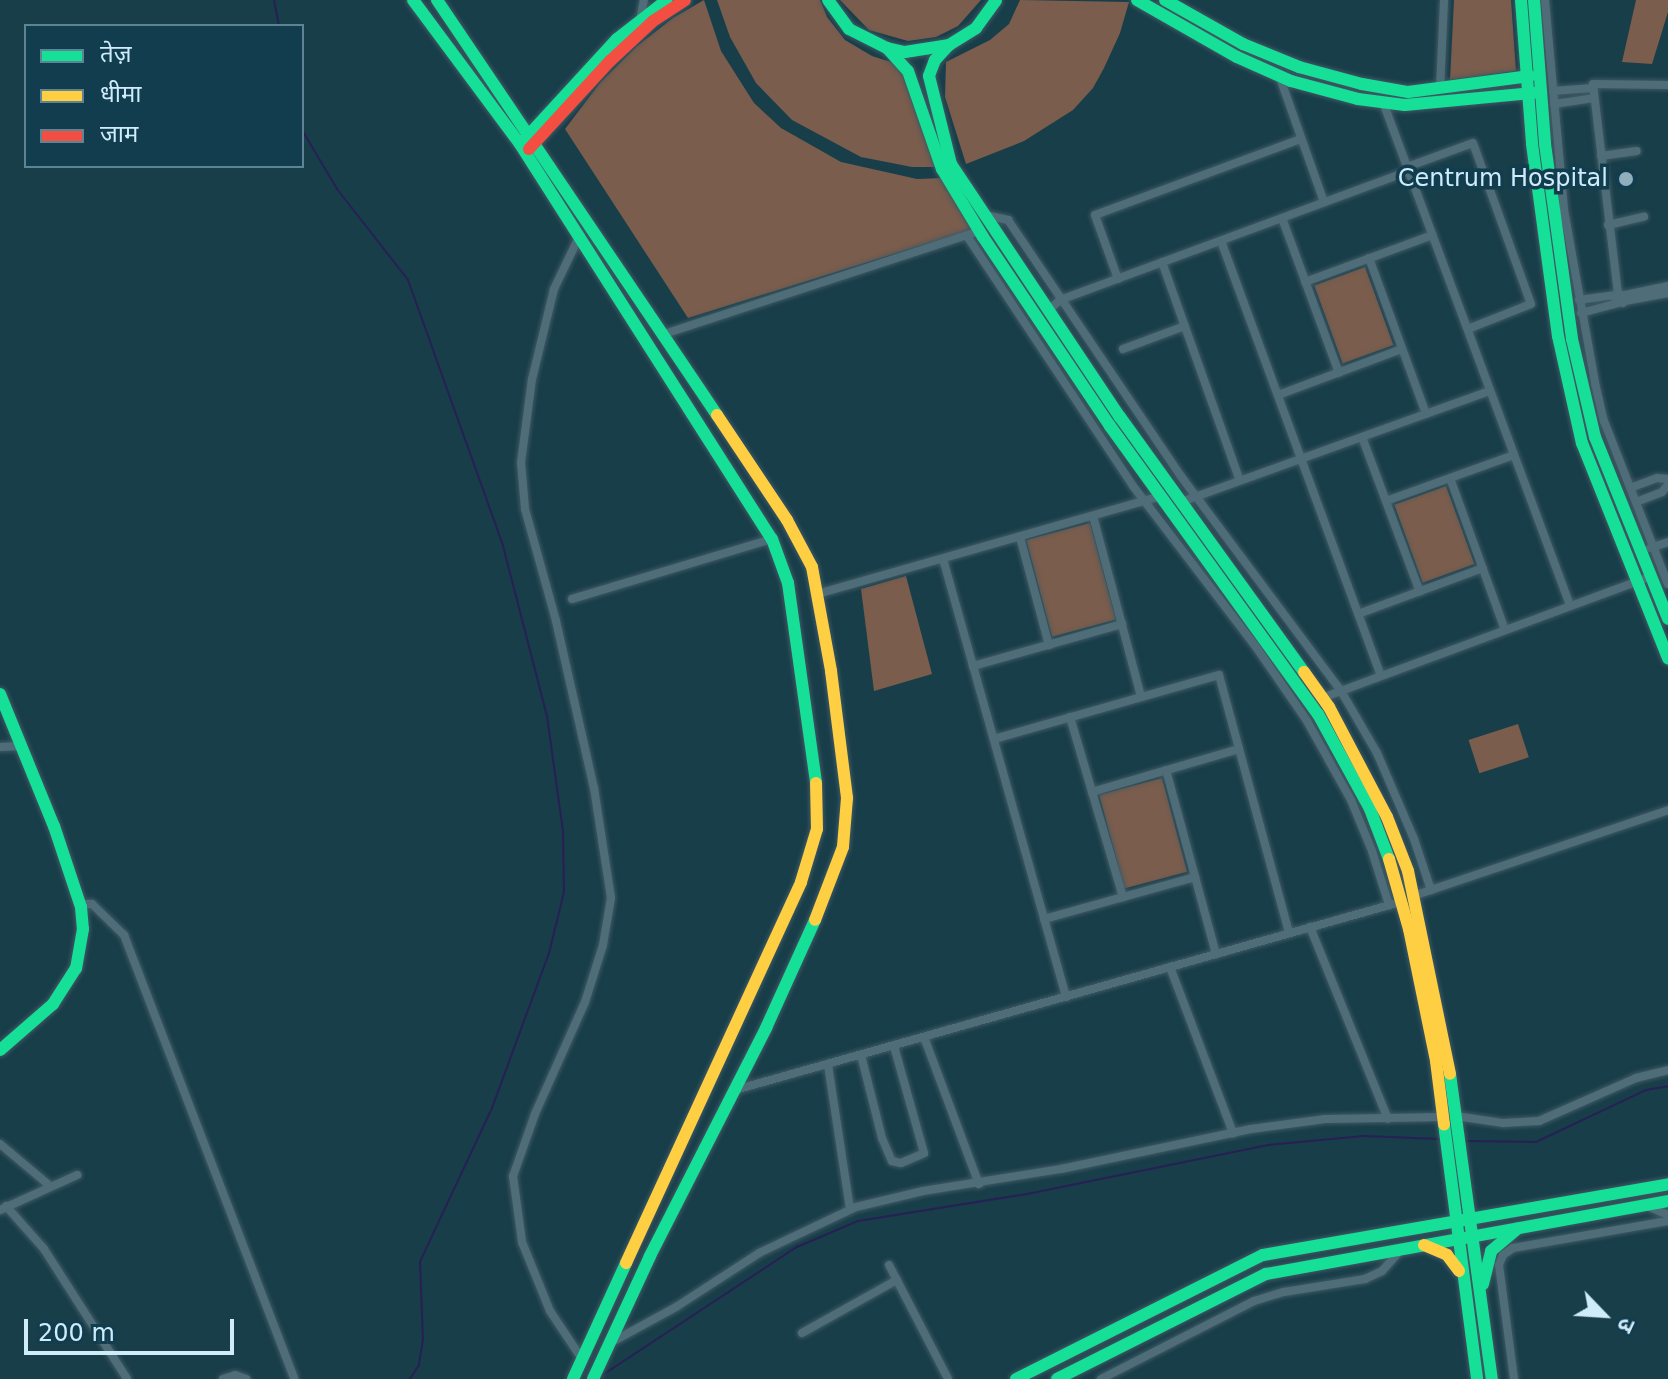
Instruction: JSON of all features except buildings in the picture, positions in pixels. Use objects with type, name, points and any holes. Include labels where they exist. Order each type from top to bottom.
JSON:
[{"type":"street","points":[[413,0],[527,144],[787,520],[812,567],[847,798],[843,847],[825,898],[593,1379]]},
{"type":"street","points":[[437,0],[527,144],[579,237],[772,539],[788,583],[817,788],[817,829],[801,882],[573,1379]]},
{"type":"street","points":[[640,20],[644,0]]},
{"type":"street","points":[[527,144],[608,48],[667,0]]},
{"type":"street","points":[[527,144],[653,21],[685,0]]},
{"type":"street","points":[[828,0],[849,29],[887,48],[920,52],[949,45],[976,28],[996,0]]},
{"type":"street","points":[[1137,0],[1237,57],[1279,75],[1383,102],[1405,105],[1540,93],[1594,93]]},
{"type":"street","points":[[1165,0],[1243,44],[1299,67],[1408,92],[1540,75]]},
{"type":"street","points":[[1440,89],[1444,0]]},
{"type":"street","points":[[1521,0],[1525,77],[1554,104],[1564,210],[1581,313],[1604,421],[1668,584]]},
{"type":"street","points":[[1534,0],[1558,336],[1582,443],[1668,658]]},
{"type":"street","points":[[1545,0],[1540,93],[1572,339],[1595,437],[1668,619]]},
{"type":"street","points":[[949,45],[932,68],[932,99],[951,164],[983,215],[1055,305],[1341,691],[1377,753],[1414,839],[1431,890]]},
{"type":"street","points":[[887,48],[908,71],[942,169],[973,234],[1145,502],[1256,647],[1331,759],[1372,851],[1401,901]]},
{"type":"street","points":[[1279,75],[1324,202]]},
{"type":"street","points":[[1620,298],[1608,225],[1593,84],[1668,85]]},
{"type":"street","points":[[1554,104],[1594,93]]},
{"type":"street","points":[[1383,102],[1570,605]]},
{"type":"street","points":[[1118,279],[1095,215],[1301,139]]},
{"type":"street","points":[[1055,305],[1473,143],[1531,304],[1468,329]]},
{"type":"street","points":[[1601,156],[1637,151]]},
{"type":"street","points":[[1608,225],[1644,217]]},
{"type":"street","points":[[1282,218],[1339,373]]},
{"type":"street","points":[[661,335],[973,234]]},
{"type":"street","points":[[973,234],[1318,714],[1370,809],[1401,901]]},
{"type":"street","points":[[1305,282],[1433,235]]},
{"type":"street","points":[[579,237],[554,289],[532,379],[521,462],[525,509],[556,621],[594,788],[611,898],[603,945],[585,1002],[535,1114],[513,1176],[522,1242],[550,1311],[580,1362]]},
{"type":"street","points":[[1221,241],[1381,676]]},
{"type":"street","points":[[1369,258],[1426,414]]},
{"type":"street","points":[[1162,262],[1240,481]]},
{"type":"street","points":[[1581,313],[1620,298],[1668,286]]},
{"type":"street","points":[[1579,300],[1668,293]]},
{"type":"street","points":[[1055,305],[1181,502],[1322,698],[1387,817],[1401,901],[1461,1159],[1492,1379]]},
{"type":"street","points":[[1123,349],[1185,326]]},
{"type":"street","points":[[1278,395],[1402,349]]},
{"type":"street","points":[[1181,502],[1490,391]]},
{"type":"street","points":[[1362,437],[1420,592]]},
{"type":"street","points":[[1386,501],[1514,455]]},
{"type":"street","points":[[1450,478],[1505,630]]},
{"type":"street","points":[[1630,488],[1657,478],[1668,482],[1662,492],[1636,502]]},
{"type":"street","points":[[817,594],[1161,496]]},
{"type":"street","points":[[1093,516],[1141,696]]},
{"type":"street","points":[[1020,537],[1049,645]]},
{"type":"street","points":[[572,599],[772,539]]},
{"type":"street","points":[[1640,550],[1668,542]]},
{"type":"street","points":[[943,559],[1066,997]]},
{"type":"street","points":[[1358,614],[1483,568]]},
{"type":"street","points":[[1322,698],[1651,576]]},
{"type":"street","points":[[973,666],[1122,624]]},
{"type":"street","points":[[994,739],[1219,675],[1289,933]]},
{"type":"street","points":[[0,694],[80,904],[83,929],[76,968],[53,1004],[0,1050]]},
{"type":"street","points":[[1070,717],[1123,897]]},
{"type":"street","points":[[0,747],[21,746]]},
{"type":"street","points":[[1092,792],[1239,749]]},
{"type":"street","points":[[1166,770],[1216,954]]},
{"type":"street","points":[[735,1090],[1401,901],[1668,810]]},
{"type":"street","points":[[1044,919],[1195,877]]},
{"type":"street","points":[[80,904],[92,904],[124,935],[294,1379]]},
{"type":"street","points":[[1310,927],[1388,1119]]},
{"type":"street","points":[[1170,967],[1233,1133]]},
{"type":"street","points":[[924,1037],[979,1184]]},
{"type":"street","points":[[861,1055],[882,1138],[892,1161],[901,1163],[924,1153],[894,1046]]},
{"type":"street","points":[[828,1065],[850,1209]]},
{"type":"street","points":[[606,1349],[759,1253],[850,1209],[923,1191],[979,1184],[1233,1133],[1325,1119],[1539,1121],[1636,1078],[1668,1070]]},
{"type":"street","points":[[1450,1122],[1447,1157],[1477,1379]]},
{"type":"street","points":[[0,1144],[50,1186]]},
{"type":"street","points":[[77,1175],[3,1208],[44,1249],[127,1379]]},
{"type":"street","points":[[1016,1379],[1263,1255],[1668,1184]]},
{"type":"street","points":[[1057,1379],[1224,1292],[1266,1274],[1668,1201]]},
{"type":"street","points":[[1644,1205],[1668,1218]]},
{"type":"street","points":[[1514,1379],[1499,1265],[1503,1255],[1513,1248],[1668,1218]]},
{"type":"street","points":[[1480,1299],[1491,1251],[1521,1227]]},
{"type":"street","points":[[1422,1244],[1447,1255],[1456,1264],[1463,1282]]},
{"type":"street","points":[[1101,1379],[1254,1301],[1365,1279],[1382,1271],[1403,1248]]},
{"type":"street","points":[[889,1265],[948,1379]]},
{"type":"street","points":[[802,1333],[897,1280]]},
{"type":"street","points":[[223,1379],[235,1375],[246,1379]]},
{"type":"shaded area","points":[[704,0],[721,51],[754,103],[781,128],[841,162],[917,179],[943,178],[974,229],[688,318],[565,129],[600,83],[636,47],[673,18]]},
{"type":"shaded area","points":[[717,0],[820,0],[827,17],[845,40],[872,56],[894,63],[904,72],[937,167],[912,167],[861,157],[792,120],[756,83],[730,37]]},
{"type":"shaded area","points":[[840,0],[981,0],[958,26],[936,37],[908,41],[869,30]]},
{"type":"shaded area","points":[[1020,0],[1129,2],[1120,33],[1104,68],[1093,88],[1073,110],[1024,141],[966,164],[945,97],[946,62],[990,40],[1009,24]]},
{"type":"shaded area","points":[[1454,0],[1511,0],[1516,71],[1450,80]]},
{"type":"shaded area","points":[[1636,0],[1668,0],[1668,12],[1652,64],[1622,62]]},
{"type":"shaded area","points":[[1365,267],[1393,345],[1343,363],[1314,285]]},
{"type":"shaded area","points":[[1446,486],[1474,564],[1423,583],[1394,505]]},
{"type":"shaded area","points":[[1090,523],[1116,620],[1052,637],[1026,540]]},
{"type":"shaded area","points":[[906,576],[932,674],[874,691],[861,589]]},
{"type":"shaded area","points":[[1518,724],[1529,757],[1479,773],[1469,740]]},
{"type":"shaded area","points":[[1162,778],[1187,872],[1124,889],[1099,795]]},
{"type":"waterway","points":[[274,0],[279,24]]},
{"type":"waterway","points":[[304,133],[337,189],[408,280],[503,546],[547,716],[563,831],[564,892],[549,953],[492,1108],[420,1262],[423,1339],[419,1365],[410,1379]]},
{"type":"waterway","points":[[1465,1141],[1536,1142],[1646,1090],[1668,1086]]},
{"type":"waterway","points":[[601,1376],[797,1247],[858,1221],[1027,1194],[1268,1145],[1364,1136],[1439,1139]]},
{"type":"traffic: fast","points":[[413,0],[520,144],[772,539],[788,583],[816,783]]},
{"type":"traffic: fast","points":[[437,0],[717,415]]},
{"type":"traffic: fast","points":[[525,139],[617,39],[667,0]]},
{"type":"traffic: fast","points":[[828,0],[849,29],[887,48],[905,52],[949,45],[976,28],[996,0]]},
{"type":"traffic: fast","points":[[1137,0],[1237,57],[1291,81],[1358,99],[1405,105],[1533,93]]},
{"type":"traffic: fast","points":[[1165,0],[1243,44],[1299,67],[1362,84],[1408,92],[1530,76]]},
{"type":"traffic: fast","points":[[1521,0],[1532,144],[1558,336],[1582,443],[1668,658]]},
{"type":"traffic: fast","points":[[1534,0],[1545,144],[1572,339],[1595,437],[1668,619]]},
{"type":"traffic: fast","points":[[949,45],[935,60],[929,76],[951,164],[1120,417],[1304,672]]},
{"type":"traffic: fast","points":[[887,48],[908,71],[942,169],[983,237],[1110,426],[1318,714],[1370,809],[1389,859]]},
{"type":"traffic: fast","points":[[0,694],[54,826],[81,907],[83,929],[76,968],[53,1004],[0,1050]]},
{"type":"traffic: fast","points":[[593,1379],[650,1256],[766,1028],[815,920]]},
{"type":"traffic: fast","points":[[1450,1074],[1492,1379]]},
{"type":"traffic: fast","points":[[1444,1124],[1477,1379]]},
{"type":"traffic: fast","points":[[1016,1379],[1263,1255],[1668,1184]]},
{"type":"traffic: fast","points":[[1057,1379],[1266,1274],[1668,1201]]},
{"type":"traffic: fast","points":[[1483,1284],[1491,1251],[1518,1228]]},
{"type":"traffic: fast","points":[[573,1379],[626,1263]]},
{"type":"traffic: slow","points":[[717,415],[787,520],[812,567],[831,671],[847,798],[843,847],[815,920]]},
{"type":"traffic: slow","points":[[1304,672],[1329,707],[1387,817],[1408,871],[1450,1074]]},
{"type":"traffic: slow","points":[[626,1263],[801,882],[817,829],[816,783]]},
{"type":"traffic: slow","points":[[1389,859],[1409,929],[1436,1061],[1444,1124]]},
{"type":"traffic: slow","points":[[1424,1245],[1447,1255],[1459,1271]]},
{"type":"traffic: jam","points":[[529,149],[610,61],[653,21],[685,0]]},
{"type":"place","name":"Centrum Hospital","points":[[1626,179]]}]
